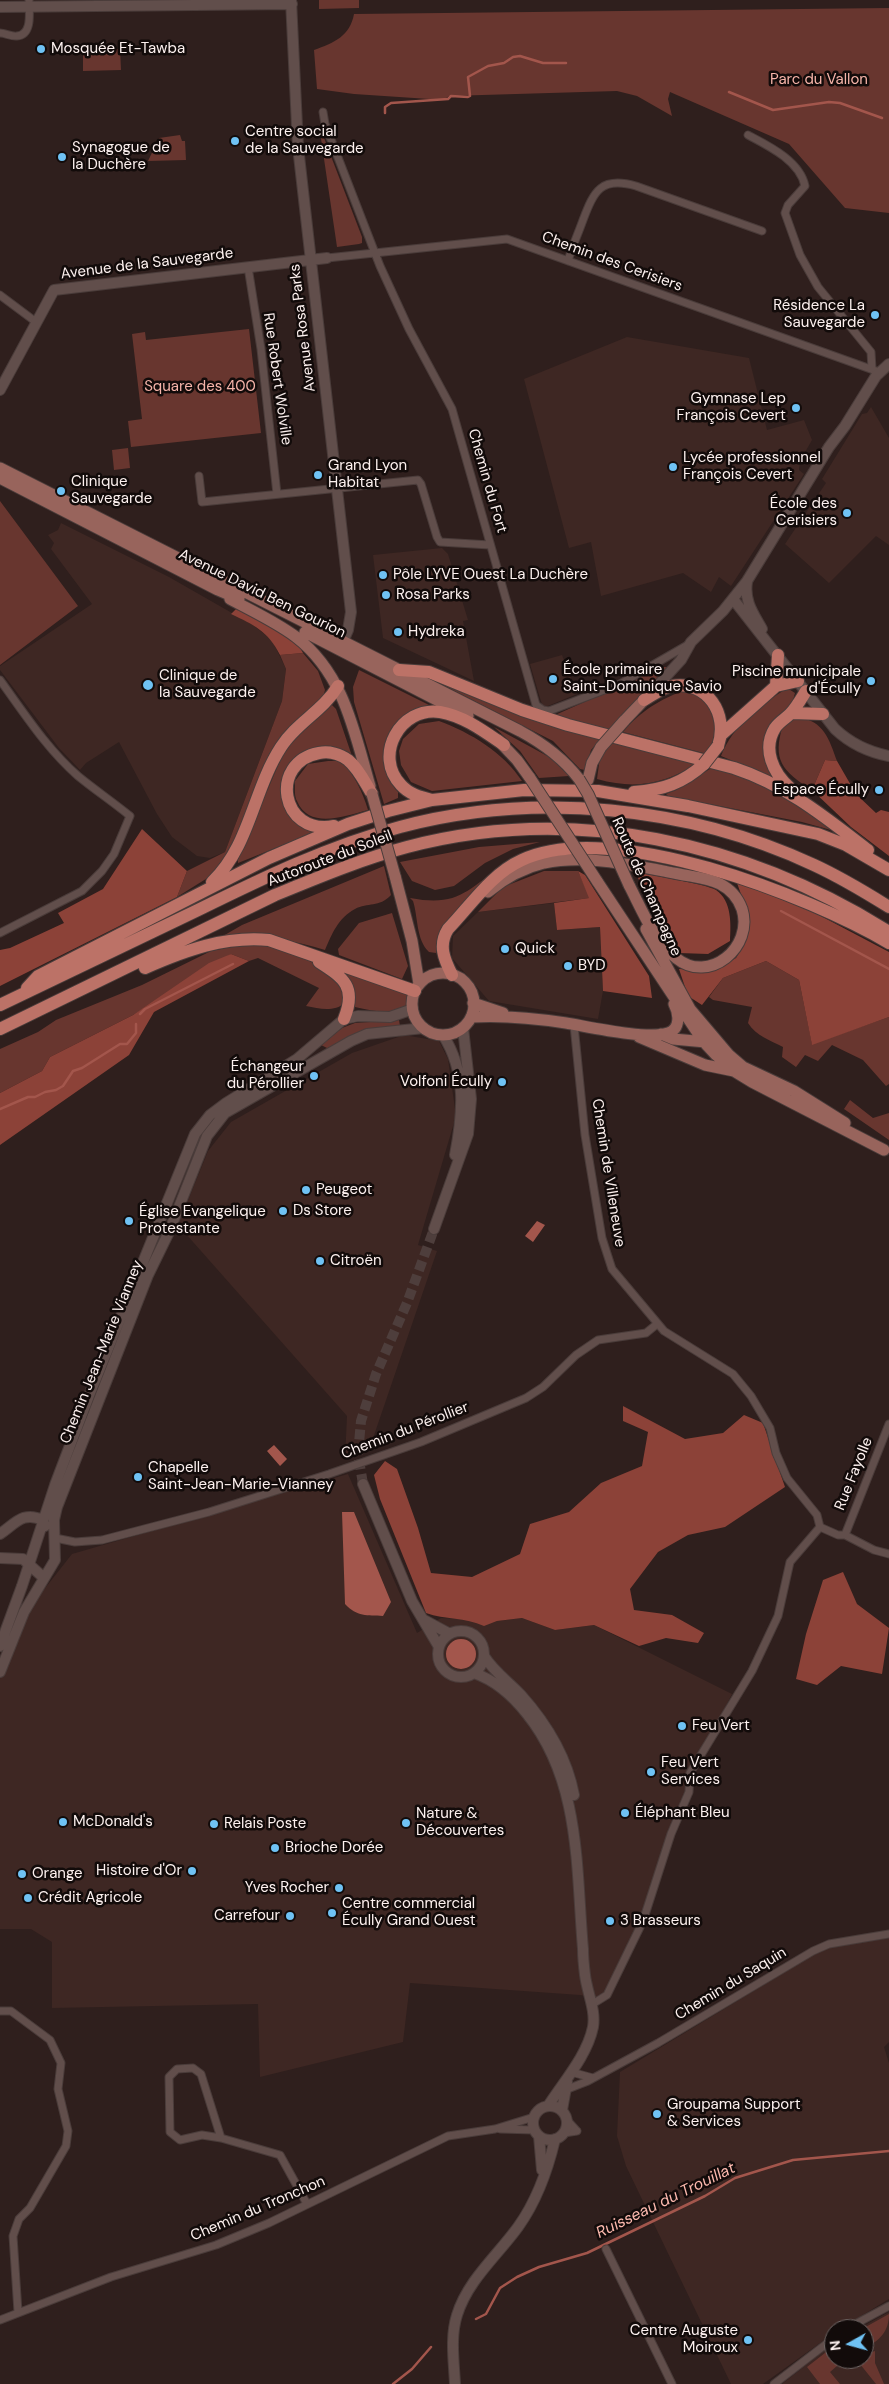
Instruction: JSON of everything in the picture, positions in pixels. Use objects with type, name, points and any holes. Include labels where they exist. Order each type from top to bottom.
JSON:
[{"type":"highway","points":[[776,686],[778,655]]},
{"type":"highway","points":[[399,670],[429,672],[522,710],[560,722],[747,772],[781,787],[819,811]]},
{"type":"highway","points":[[20,995],[38,976],[205,889],[269,858],[348,824],[388,811],[432,800],[524,790],[618,793],[672,786],[687,778],[704,764],[720,740],[776,686],[798,681]]},
{"type":"highway","points":[[205,889],[234,856],[280,748],[329,701],[338,686]]},
{"type":"highway","points":[[644,700],[671,686],[688,687],[701,692],[711,700],[721,717],[720,740]]},
{"type":"highway","points":[[806,691],[791,714],[780,722],[770,738],[773,766],[784,782],[889,869]]},
{"type":"highway","points":[[432,800],[408,791],[400,784],[392,769],[390,744],[396,732],[409,719],[421,713],[441,712],[471,724],[504,746]]},
{"type":"highway","points":[[791,714],[823,714]]},
{"type":"highway","points":[[348,824],[320,828],[305,823],[296,816],[288,801],[286,789],[289,776],[296,764],[313,754],[324,752],[337,754],[355,767],[372,794]]},
{"type":"highway","points":[[618,793],[818,834],[846,845],[889,869]]},
{"type":"highway","name":"Autoroute du Soleil","points":[[0,1005],[306,859],[401,827],[492,811],[550,808],[609,811],[663,818],[704,827],[754,842],[814,865],[889,907]]},
{"type":"highway","name":"Autoroute du Soleil","points":[[0,1029],[276,896],[320,877],[366,859],[408,847],[456,837],[545,830],[594,831],[647,837],[696,847],[749,863],[798,882],[862,915],[889,932]]},
{"type":"highway","points":[[452,975],[444,957],[442,941],[448,929],[504,870],[532,856],[553,850],[589,849],[633,853],[694,864],[746,880],[817,906],[889,943]]},
{"type":"highway","points":[[34,1014],[72,1001],[164,960],[208,944],[231,940],[269,940],[417,988]]},
{"type":"highway","points":[[302,951],[341,976],[346,985],[350,1001],[344,1019]]},
{"type":"main road","name":"Avenue David Ben Gourion","points":[[0,468],[341,645],[485,727],[504,746]]},
{"type":"main road","name":"Avenue David Ben Gourion","points":[[0,478],[218,590],[229,593],[399,670],[502,723],[548,747],[584,779]]},
{"type":"main road","points":[[218,590],[295,636],[316,656],[338,686],[347,707],[412,941],[417,988],[412,1009],[418,1022],[424,1028],[443,1035],[463,1028],[471,1017],[474,1003],[467,985],[452,975],[433,975],[417,988]]},
{"type":"main road","points":[[584,779],[601,747],[644,700]]},
{"type":"main road","name":"Route de Champagne","points":[[504,746],[530,778],[669,992],[703,1041],[716,1056],[734,1071],[886,1152]]},
{"type":"main road","name":"Route de Champagne","points":[[584,779],[588,794],[629,885],[646,930],[675,985],[704,1027],[743,1066],[822,1108],[886,1152]]},
{"type":"main road","points":[[473,904],[506,878],[544,863],[564,860],[594,861],[652,868],[714,882],[731,892],[742,908],[744,923],[742,935],[735,950],[720,962],[706,966],[695,966],[681,962],[670,952],[652,928],[629,885]]},
{"type":"main road","points":[[471,1017],[511,1016],[628,1033],[661,1034],[674,1029],[679,1017],[669,992]]},
{"type":"main road","points":[[474,1003],[511,1016]]},
{"type":"main road","points":[[628,1033],[665,1046],[705,1064],[734,1071]]},
{"type":"main road","points":[[661,1034],[673,1039],[703,1041],[730,1055]]},
{"type":"street","points":[[0,7],[29,3],[292,2]]},
{"type":"street","name":"Avenue Rosa Parks","points":[[292,2],[298,147],[351,612],[348,630],[341,645]]},
{"type":"street","points":[[0,33],[17,36],[25,33],[29,25],[29,3]]},
{"type":"street","name":"Chemin du Fort","points":[[323,112],[325,124],[374,253],[409,329],[452,409],[536,705],[543,710],[549,711],[620,684],[691,642]]},
{"type":"street","points":[[748,135],[774,148],[804,178],[806,186],[788,205],[785,213],[800,255],[818,287],[871,352],[876,370]]},
{"type":"street","points":[[568,261],[591,197],[606,184],[615,182],[636,186],[762,231]]},
{"type":"street","name":"Chemin des Cerisiers","points":[[327,258],[507,239],[876,370]]},
{"type":"street","name":"Avenue de la Sauvegarde","points":[[0,390],[54,290],[327,258]]},
{"type":"street","name":"Rue Robert Wolville","points":[[248,267],[261,349],[277,494]]},
{"type":"street","points":[[0,294],[36,322]]},
{"type":"street","points":[[644,700],[680,660],[691,642],[733,600],[747,581],[780,530],[804,486],[876,370],[889,364]]},
{"type":"street","points":[[199,476],[202,502],[418,480],[440,542],[490,545]]},
{"type":"street","points":[[747,581],[745,593],[747,603],[778,655]]},
{"type":"street","points":[[733,600],[844,738],[856,746],[889,756]]},
{"type":"street","points":[[0,680],[51,748],[66,764],[77,775],[130,816],[114,854],[102,871],[82,891],[0,933]]},
{"type":"street","points":[[344,1019],[358,1016],[390,1017],[412,1009]]},
{"type":"street","name":"Chemin Jean-Marie Vianney","points":[[0,1646],[43,1520],[109,1344],[189,1144],[210,1115],[246,1088],[296,1058],[344,1019]]},
{"type":"street","name":"Chemin de Villeneuve","points":[[574,1025],[585,1135],[606,1254],[620,1280],[664,1331],[733,1374],[751,1396],[770,1428],[776,1453],[787,1478],[817,1515],[820,1527]]},
{"type":"street","name":"Chemin Jean-Marie Vianney","points":[[0,1672],[24,1612],[55,1560],[54,1520],[57,1507],[148,1275],[202,1145],[220,1117],[351,1041],[367,1034],[424,1028]]},
{"type":"street","points":[[434,1229],[468,1134],[471,1099],[463,1028]]},
{"type":"street","points":[[443,1035],[452,1050],[458,1066],[462,1101],[450,1181]]},
{"type":"street","points":[[173,1188],[176,1194],[174,1205],[177,1209]]},
{"type":"street","name":"Chemin du Pérollier","points":[[55,1538],[75,1542],[102,1540],[209,1512],[329,1474],[421,1442],[526,1398],[554,1379],[586,1346],[611,1336],[646,1333],[657,1324]]},
{"type":"street","name":"Rue Fayolle","points":[[845,1534],[889,1424]]},
{"type":"street","points":[[363,1484],[412,1602],[439,1647],[440,1663],[447,1673],[460,1678],[474,1673],[483,1663],[482,1645],[475,1635],[462,1631],[450,1634],[439,1647]]},
{"type":"street","points":[[0,1534],[24,1517],[31,1516],[43,1520],[45,1527],[55,1538]]},
{"type":"street","points":[[592,2005],[607,1996],[643,1921],[671,1834],[689,1792],[690,1774],[752,1670],[778,1616],[790,1562],[820,1527],[838,1535],[845,1534],[874,1550],[889,1554]]},
{"type":"street","points":[[0,1558],[23,1559],[44,1578]]},
{"type":"street","points":[[423,1620],[450,1634]]},
{"type":"street","points":[[484,1656],[496,1673],[520,1695],[540,1719],[564,1760],[576,1808],[577,1855]]},
{"type":"street","points":[[474,1673],[489,1678],[505,1690],[520,1705],[540,1732],[556,1761],[566,1789],[577,1855],[585,1974],[594,2017],[593,2029],[570,2074],[548,2106],[539,2109],[534,2117],[542,2152],[542,2179]]},
{"type":"street","name":"Chemin du Saquin","points":[[566,2090],[594,2078],[658,2043],[813,1951],[829,1944],[889,1934]]},
{"type":"street","points":[[0,2011],[11,2011],[50,2040],[61,2063],[58,2089],[68,2131],[66,2146],[30,2208],[19,2219],[13,2236],[18,2312]]},
{"type":"street","points":[[221,2138],[200,2074],[193,2068],[177,2068],[169,2077],[170,2132],[180,2140],[202,2135],[221,2138],[280,2155],[308,2204]]},
{"type":"street","points":[[570,2074],[594,2078]]},
{"type":"street","points":[[455,2384],[453,2331],[459,2309],[468,2291],[526,2215],[560,2136],[570,2074]]},
{"type":"street","points":[[548,2106],[564,2115]]},
{"type":"street","name":"Chemin du Tronchon","points":[[0,2320],[111,2277],[216,2245],[308,2204],[448,2136],[495,2129],[534,2117]]},
{"type":"street","name":"Chemin du Tronchon","points":[[495,2129],[537,2133]]},
{"type":"street","points":[[537,2133],[550,2140],[560,2136]]},
{"type":"street","points":[[606,2249],[672,2384]]},
{"type":"street","points":[[865,2319],[889,2306]]},
{"type":"street","points":[[774,2384],[824,2346]]},
{"type":"shaded area","name":"Lycée professionnel François Cevert","points":[[627,337],[749,358],[767,430],[804,420],[812,440],[800,461],[799,470],[804,474],[731,586],[719,577],[711,592],[683,573],[601,596],[591,542],[569,548],[524,379]]},
{"type":"shaded area","name":"École des Cerisiers","points":[[871,407],[889,438],[889,545],[876,536],[829,583],[785,544],[826,483],[822,479],[862,414],[867,413]]},
{"type":"shaded area","name":"Clinique de la Sauvegarde","points":[[61,523],[169,577],[253,625],[272,640],[286,669],[282,701],[225,852],[210,858],[197,856],[172,837],[157,814],[119,742],[86,763],[80,770],[59,748],[0,670],[0,666],[92,604],[51,549],[54,543],[48,535],[58,530]]},
{"type":"shaded area","points":[[442,548],[448,554],[468,620],[463,621],[474,681],[383,638],[373,555]]},
{"type":"shaded area","points":[[238,607],[296,640],[303,653],[280,655],[265,634],[231,614]]},
{"type":"shaded area","name":"École primaire Saint-Dominique Savio","points":[[562,655],[577,694],[543,708],[530,664]]},
{"type":"shaded area","points":[[825,760],[837,761],[856,794],[876,813],[881,810],[889,812],[889,856],[851,827],[812,790]]},
{"type":"shaded area","points":[[142,829],[187,871],[177,897],[0,986],[0,950],[10,948],[64,923],[58,913],[103,889]]},
{"type":"shaded area","points":[[578,871],[585,875],[649,976],[652,998],[603,991],[600,927],[557,930],[554,903],[589,898]]},
{"type":"shaded area","points":[[635,872],[690,882],[716,890],[728,906],[730,941],[708,954],[679,953],[660,922]]},
{"type":"shaded area","points":[[737,883],[800,905],[889,952],[889,1017],[812,1045],[799,980],[766,961],[723,978],[702,1005],[688,996],[679,969],[712,970],[736,958],[746,941],[748,914]]},
{"type":"shaded area","points":[[554,903],[557,930],[600,927],[603,991],[598,1019],[489,1001],[452,958],[453,936],[478,912]]},
{"type":"shaded area","points":[[231,954],[249,961],[154,1012],[129,1055],[0,1145],[0,1093],[42,1071],[50,1057],[133,1015],[209,963]]},
{"type":"shaded area","points":[[404,1035],[439,1041],[448,1059],[456,1116],[418,1245],[437,1251],[369,1450],[345,1459],[347,1416],[178,1225],[208,1151],[231,1122],[352,1053]]},
{"type":"shaded area","points":[[537,1221],[545,1225],[533,1242],[525,1236]]},
{"type":"shaded area","points":[[623,1406],[685,1439],[723,1433],[744,1415],[763,1423],[785,1487],[725,1527],[688,1535],[658,1552],[630,1589],[634,1610],[672,1615],[704,1633],[698,1643],[666,1638],[639,1646],[594,1625],[555,1630],[522,1618],[497,1621],[484,1626],[470,1621],[426,1613],[380,1499],[374,1475],[385,1461],[397,1469],[418,1528],[431,1573],[472,1577],[520,1554],[530,1524],[569,1512],[601,1483],[642,1466],[648,1432],[623,1421]]},
{"type":"shaded area","points":[[274,1445],[287,1459],[280,1466],[267,1451]]},
{"type":"shaded area","points":[[348,1474],[417,1633],[441,1618],[470,1619],[484,1625],[497,1621],[522,1618],[555,1630],[594,1625],[732,1694],[703,1751],[671,1834],[644,1922],[607,2000],[580,1995],[410,1983],[403,2042],[260,2077],[258,2004],[52,2008],[52,1942],[31,1929],[0,1929],[0,1678],[31,1606],[72,1554]]},
{"type":"shaded area","points":[[342,1512],[354,1512],[391,1602],[383,1616],[358,1613],[345,1604]]},
{"type":"shaded area","points":[[843,1572],[857,1604],[889,1628],[882,1674],[841,1666],[817,1685],[796,1679],[806,1634],[823,1580]]},
{"type":"shaded area","points":[[461,1639],[472,1643],[476,1654],[472,1665],[461,1669],[450,1665],[446,1654],[450,1643]]},
{"type":"shaded area","points":[[889,1938],[889,2042],[884,2047],[889,2063],[889,2299],[856,2319],[824,2319],[824,2340],[763,2384],[731,2384],[626,2166],[617,2136],[620,2072],[828,1948]]},
{"type":"shaded area","points":[[889,2312],[889,2384],[782,2384],[824,2351],[824,2369],[874,2369],[874,2320]]},
{"type":"green space","points":[[319,0],[359,0],[359,8],[319,9]]},
{"type":"green space","name":"Parc du Vallon","points":[[889,8],[889,213],[845,208],[789,144],[670,92],[668,99],[672,116],[637,96],[617,91],[449,96],[444,100],[354,94],[317,89],[314,50],[340,38],[349,28],[354,14]]},
{"type":"green space","points":[[120,49],[121,70],[83,71],[83,50]]},
{"type":"green space","points":[[319,125],[362,237],[362,243],[337,247]]},
{"type":"green space","points":[[180,135],[182,141],[185,141],[186,160],[148,161],[159,138]]},
{"type":"green space","name":"Square des 400","points":[[249,329],[261,433],[131,447],[128,421],[142,419],[132,334],[145,332],[146,340]]},
{"type":"green space","points":[[128,448],[130,468],[114,470],[112,450]]},
{"type":"green space","points":[[0,501],[78,606],[0,665]]},
{"type":"green space","points":[[303,653],[318,671],[325,690],[322,701],[301,721],[226,860],[209,877],[177,897],[187,871],[225,852],[282,701],[286,669],[280,655]]},
{"type":"green space","points":[[663,667],[668,667],[607,731],[553,716]]},
{"type":"green space","points":[[359,670],[431,706],[406,715],[398,721],[393,730],[388,746],[387,770],[389,778],[398,792],[398,798],[384,804],[354,702],[353,687]]},
{"type":"green space","points":[[437,682],[603,736],[591,750],[585,770],[580,769],[553,741]]},
{"type":"green space","points":[[787,688],[795,693],[792,704],[776,718],[764,741],[773,775],[769,776],[721,756],[726,745],[748,717]]},
{"type":"green space","points":[[685,690],[704,698],[716,720],[715,738],[707,754],[623,732],[651,706]]},
{"type":"green space","points":[[331,704],[336,709],[352,756],[324,746],[302,752],[284,771],[281,791],[286,811],[301,826],[313,833],[238,863],[238,859],[285,749]]},
{"type":"green space","points":[[798,717],[814,722],[820,727],[828,738],[837,761],[825,760],[812,790],[793,777],[782,764],[779,756],[783,725]]},
{"type":"green space","points":[[439,721],[463,731],[496,752],[522,781],[432,791],[411,782],[401,765],[399,751],[403,739],[419,724]]},
{"type":"green space","points":[[494,727],[551,758],[569,776],[539,778],[520,751]]},
{"type":"green space","points":[[613,741],[699,763],[674,776],[650,783],[625,784],[597,779],[600,757]]},
{"type":"green space","points":[[342,761],[358,784],[368,810],[328,819],[310,815],[303,810],[295,797],[295,781],[308,764]]},
{"type":"green space","points":[[713,767],[748,777],[800,802],[832,827],[831,830],[802,822],[668,796],[666,794],[676,790]]},
{"type":"green space","points":[[540,842],[513,849],[485,863],[454,886],[435,890],[412,881],[400,862],[479,847]]},
{"type":"green space","points":[[503,865],[439,934],[436,953],[429,952],[422,941],[415,907],[410,898],[440,900],[461,895]]},
{"type":"green space","points":[[384,866],[391,895],[382,902],[355,909],[344,917],[336,927],[325,950],[275,939],[223,936],[242,925]]},
{"type":"green space","points":[[544,871],[578,871],[590,898],[478,912],[503,887]]},
{"type":"green space","points":[[392,913],[408,966],[402,979],[339,955],[338,949],[359,923]]},
{"type":"green space","points":[[265,945],[302,958],[327,971],[337,980],[343,991],[345,1003],[332,1009],[306,1006],[319,988],[258,958],[249,961],[231,954],[133,1015],[50,1057],[42,1071],[0,1093],[0,1049],[38,1032],[56,1020],[142,985],[211,951],[236,946]]},
{"type":"green space","points":[[766,961],[799,980],[812,1044],[889,1017],[889,1084],[886,1086],[863,1060],[832,1045],[818,1061],[805,1055],[796,1067],[782,1057],[783,1047],[755,1031],[748,1023],[752,1007],[713,1000],[709,997],[723,978]]},
{"type":"green space","points":[[344,972],[407,994],[407,1007],[388,1012],[355,1007],[354,989]]},
{"type":"green space","points":[[399,1020],[400,1026],[329,1049],[321,1045],[342,1028],[355,1023]]},
{"type":"green space","points":[[850,1100],[873,1118],[889,1113],[889,1140],[844,1109]]},
{"type":"green space","points":[[889,2314],[885,2330],[874,2343],[874,2322]]},
{"type":"green space","points":[[874,2351],[875,2363],[884,2384],[876,2384],[864,2369],[874,2369]]},
{"type":"green space","points":[[824,2354],[824,2369],[833,2369],[830,2372],[840,2384],[820,2384],[807,2367]]},
{"type":"waterway","points":[[385,113],[385,107],[391,103],[448,99],[451,96],[468,97],[470,96],[468,77],[488,66],[504,63],[513,57],[520,56],[543,63],[566,63]]},
{"type":"waterway","points":[[729,92],[773,110],[829,102],[840,103],[882,118]]},
{"type":"waterway","points":[[781,911],[889,969]]},
{"type":"waterway","points":[[140,1014],[145,1009],[233,964]]},
{"type":"waterway","points":[[0,1109],[28,1097],[35,1097],[63,1086],[73,1071],[82,1068],[120,1044],[127,1044],[136,1033],[136,1024]]},
{"type":"waterway","name":"Ruisseau du Trouillat","points":[[476,2319],[486,2314],[500,2288],[517,2277],[539,2267],[587,2253],[705,2196],[735,2178],[793,2160],[889,2151]]},
{"type":"waterway","name":"Ruisseau du Trouillat","points":[[393,2384],[412,2369],[431,2347]]},
{"type":"tunnel","points":[[363,1484],[358,1454],[361,1421],[376,1374],[407,1303],[434,1229]]},
{"type":"place","name":"Mosquée Et-Tawba","points":[[41,49]]},
{"type":"place","name":"Centre social de la Sauvegarde","points":[[235,141]]},
{"type":"place","name":"Synagogue de la Duchère","points":[[62,157]]},
{"type":"place","name":"Résidence La Sauvegarde","points":[[875,315]]},
{"type":"place","name":"Gymnase Lep François Cevert","points":[[796,408]]},
{"type":"place","name":"Lycée professionnel François Cevert","points":[[673,467]]},
{"type":"place","name":"Grand Lyon Habitat","points":[[318,475]]},
{"type":"place","name":"Clinique Sauvegarde","points":[[61,491]]},
{"type":"place","name":"École des Cerisiers","points":[[847,513]]},
{"type":"place","name":"Pôle LYVE Ouest La Duchère","points":[[383,575]]},
{"type":"place","name":"Rosa Parks","points":[[386,595]]},
{"type":"place","name":"Hydreka","points":[[398,632]]},
{"type":"place","name":"École primaire Saint-Dominique Savio","points":[[553,679]]},
{"type":"place","name":"Piscine municipale d'Écully","points":[[871,681]]},
{"type":"place","name":"Clinique de la Sauvegarde","points":[[148,685]]},
{"type":"place","name":"Espace Écully","points":[[879,790]]},
{"type":"place","name":"Quick","points":[[505,949]]},
{"type":"place","name":"BYD","points":[[568,966]]},
{"type":"place","name":"Échangeur du Pérollier","points":[[314,1076]]},
{"type":"place","name":"Volfoni Écully","points":[[502,1082]]},
{"type":"place","name":"Peugeot","points":[[306,1190]]},
{"type":"place","name":"Ds Store","points":[[283,1211]]},
{"type":"place","name":"Église Evangelique Protestante","points":[[129,1221]]},
{"type":"place","name":"Citroën","points":[[320,1261]]},
{"type":"place","name":"Chapelle Saint-Jean-Marie-Vianney","points":[[138,1477]]},
{"type":"place","name":"Feu Vert","points":[[682,1726]]},
{"type":"place","name":"Feu Vert Services","points":[[651,1772]]},
{"type":"place","name":"Éléphant Bleu","points":[[625,1813]]},
{"type":"place","name":"McDonald's","points":[[63,1822]]},
{"type":"place","name":"Nature & Découvertes","points":[[406,1823]]},
{"type":"place","name":"Relais Poste","points":[[214,1824]]},
{"type":"place","name":"Brioche Dorée","points":[[275,1848]]},
{"type":"place","name":"Histoire d'Or","points":[[192,1871]]},
{"type":"place","name":"Orange","points":[[22,1874]]},
{"type":"place","name":"Yves Rocher","points":[[339,1888]]},
{"type":"place","name":"Crédit Agricole","points":[[28,1898]]},
{"type":"place","name":"Centre commercial Écully Grand Ouest","points":[[332,1913]]},
{"type":"place","name":"Carrefour","points":[[290,1916]]},
{"type":"place","name":"3 Brasseurs","points":[[610,1921]]},
{"type":"place","name":"Groupama Support & Services","points":[[657,2114]]},
{"type":"place","name":"Centre Auguste Moiroux","points":[[748,2340]]}]
